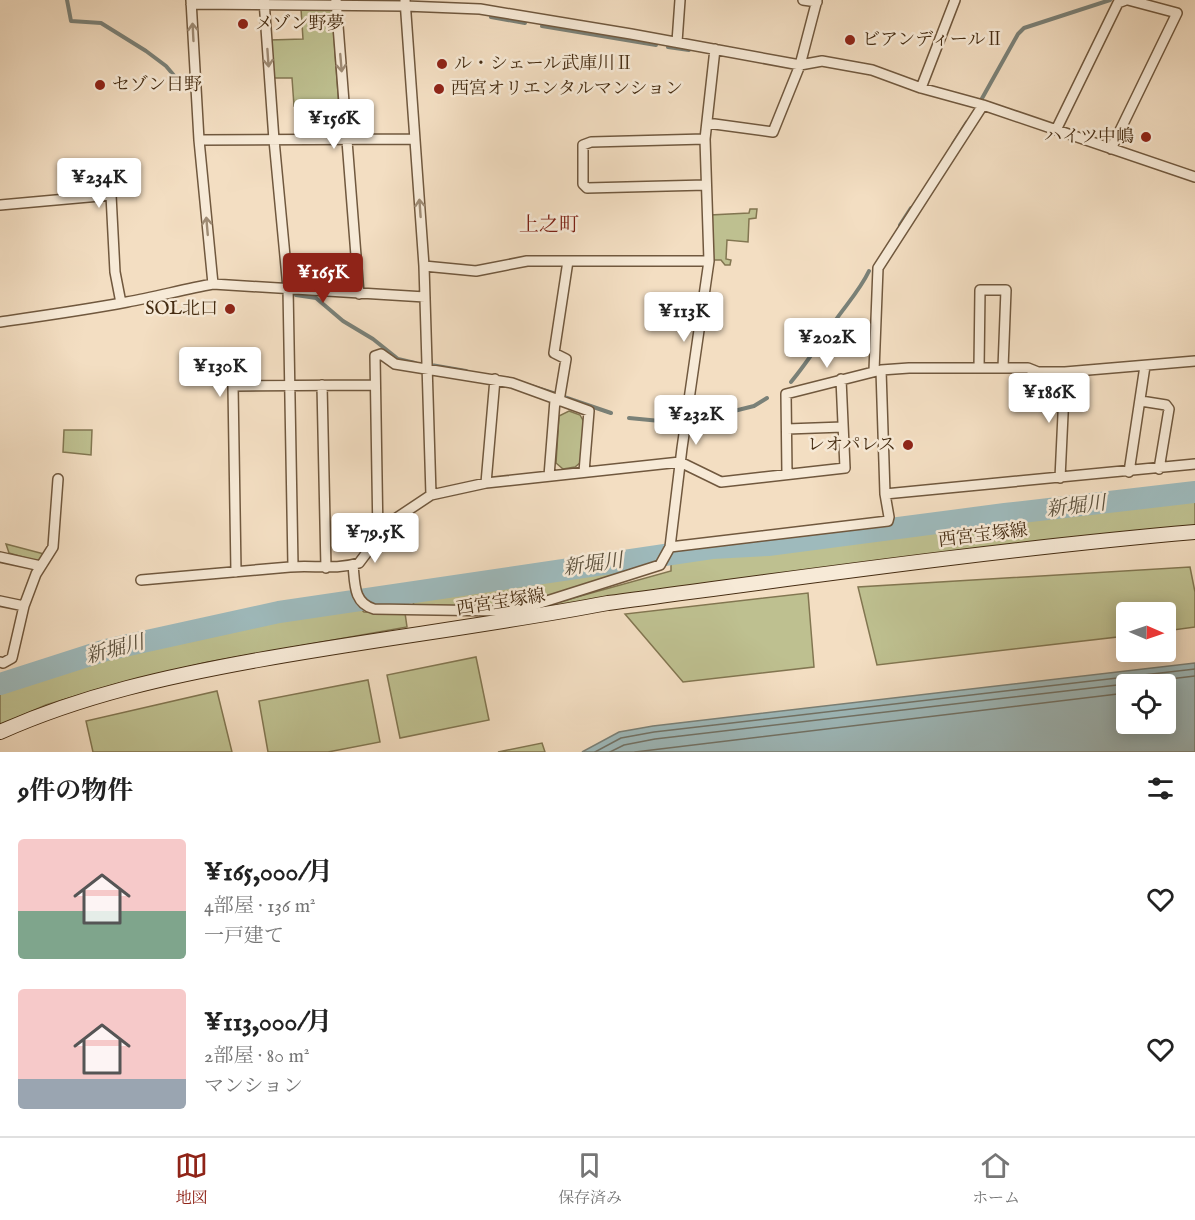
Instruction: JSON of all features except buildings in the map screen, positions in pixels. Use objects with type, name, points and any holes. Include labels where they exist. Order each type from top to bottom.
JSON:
[{"type":"main road","name":"西宮宝塚線","points":[[0,732],[49,711],[164,677],[501,616],[1035,548],[1195,532]]},
{"type":"street","points":[[677,42],[680,0]]},
{"type":"street","points":[[707,123],[773,132],[800,65],[817,1],[803,0]]},
{"type":"street","points":[[921,88],[955,0]]},
{"type":"street","points":[[1056,130],[1118,3],[1127,0],[1177,13],[1111,149]]},
{"type":"street","points":[[213,284],[199,140],[191,2],[480,4],[800,65],[822,61],[872,70],[1195,177]]},
{"type":"street","points":[[264,2],[273,140],[288,288],[293,566]]},
{"type":"street","points":[[336,2],[359,294]]},
{"type":"street","points":[[405,3],[426,266],[431,495]]},
{"type":"street","points":[[353,565],[356,592],[360,600],[374,609],[501,616],[660,565],[669,549],[708,261],[705,139],[715,49]]},
{"type":"street","points":[[669,549],[888,521],[878,370],[878,268],[983,105]]},
{"type":"street","points":[[705,139],[591,142],[583,145],[583,184],[587,188],[706,185]]},
{"type":"street","points":[[199,140],[415,140]]},
{"type":"street","points":[[0,206],[111,195],[115,272],[121,303]]},
{"type":"street","points":[[426,266],[476,271],[526,261],[708,261]]},
{"type":"street","points":[[549,476],[557,401],[566,359],[554,353],[568,261]]},
{"type":"street","points":[[0,322],[166,295],[179,289],[213,284],[425,297]]},
{"type":"street","points":[[979,368],[980,290],[1006,290],[1004,368]]},
{"type":"street","points":[[378,537],[375,356],[381,354],[395,364],[512,383],[589,411],[584,472]]},
{"type":"street","points":[[787,474],[786,394],[878,370],[1028,368],[1038,372],[1065,372],[1195,361]]},
{"type":"street","points":[[1129,472],[1145,366]]},
{"type":"street","points":[[1060,478],[1065,372]]},
{"type":"street","points":[[486,483],[495,379]]},
{"type":"street","points":[[141,580],[293,566],[326,568],[353,565],[359,563],[389,523],[431,495],[486,483],[680,462],[721,482],[845,468],[841,379]]},
{"type":"street","points":[[322,385],[326,568]]},
{"type":"street","points":[[236,572],[233,386],[375,385]]},
{"type":"street","points":[[1141,401],[1166,405],[1169,409],[1159,469]]},
{"type":"street","points":[[787,429],[843,427]]},
{"type":"street","points":[[885,494],[1195,464]]},
{"type":"street","points":[[0,663],[12,658],[24,606],[36,574],[52,547],[58,479]]},
{"type":"street","points":[[0,557],[41,566]]},
{"type":"street","points":[[0,601],[24,606]]},
{"type":"green space","points":[[301,9],[330,9],[332,11],[339,107],[294,106],[292,78],[272,78],[270,40],[303,39]]},
{"type":"green space","points":[[750,209],[757,209],[756,218],[749,219],[748,242],[727,240],[726,259],[731,260],[730,265],[725,265],[721,260],[711,260],[710,215],[749,213]]},
{"type":"green space","points":[[569,411],[580,415],[584,422],[581,462],[575,467],[563,469],[556,463],[559,416]]},
{"type":"green space","points":[[64,430],[92,430],[91,455],[63,452]]},
{"type":"green space","points":[[1195,499],[1195,526],[549,609],[548,605],[671,571],[671,561],[720,553]]},
{"type":"green space","points":[[6,544],[44,554],[40,562],[9,553]]},
{"type":"green space","points":[[656,559],[656,564],[529,603],[505,607],[504,604],[496,604],[496,609],[414,605],[412,600],[506,587]]},
{"type":"green space","points":[[1190,567],[1195,592],[1195,627],[1176,630],[1176,602],[1116,602],[1116,637],[877,665],[858,587]]},
{"type":"green space","points":[[808,593],[814,667],[683,682],[625,614]]},
{"type":"green space","points":[[356,605],[364,612],[405,613],[407,627],[208,662],[116,684],[46,705],[0,725],[0,676],[83,648],[242,627]]},
{"type":"green space","points":[[476,657],[489,720],[400,738],[387,675]]},
{"type":"green space","points":[[368,680],[380,742],[328,752],[268,752],[259,701]]},
{"type":"green space","points":[[217,691],[232,752],[93,752],[86,721]]},
{"type":"green space","points":[[542,743],[545,752],[498,752]]},
{"type":"water","points":[[1195,663],[1195,752],[582,752],[619,732],[653,726]]},
{"type":"waterway","points":[[67,0],[71,21],[101,23],[166,66],[182,85]]},
{"type":"waterway","points":[[980,102],[1018,34],[1024,28],[1110,0]]},
{"type":"waterway","points":[[491,17],[525,23]]},
{"type":"waterway","points":[[542,26],[656,45]]},
{"type":"waterway","points":[[668,47],[689,50]]},
{"type":"waterway","points":[[953,144],[967,122]]},
{"type":"waterway","points":[[900,225],[911,208]]},
{"type":"waterway","points":[[791,382],[869,271]]},
{"type":"waterway","points":[[296,295],[316,298],[343,321],[373,339],[398,359],[415,363]]},
{"type":"waterway","points":[[431,361],[431,365],[466,371]]},
{"type":"waterway","points":[[506,378],[556,394]]},
{"type":"waterway","points":[[564,397],[611,413]]},
{"type":"waterway","points":[[689,425],[690,422],[754,406],[767,398]]},
{"type":"waterway","points":[[629,418],[681,423]]},
{"type":"waterway","name":"新堀川","points":[[0,684],[106,650],[279,612],[712,548],[768,545],[1195,492]]},
{"type":"place","name":"メゾン野夢","points":[[243,24]]},
{"type":"place","name":"ビアンディールⅡ","points":[[850,40]]},
{"type":"place","name":"ル・シェール武庫川Ⅱ","points":[[442,64]]},
{"type":"place","name":"セゾン日野","points":[[100,85]]},
{"type":"place","name":"西宮オリエンタルマンション","points":[[439,89]]},
{"type":"place","name":"ハイツ中嶋","points":[[1146,137]]},
{"type":"place","name":"SOL北口","points":[[230,309]]},
{"type":"place","name":"レオパレス","points":[[908,445]]},
{"type":"district","name":"上之町","points":[[549,225]]}]
